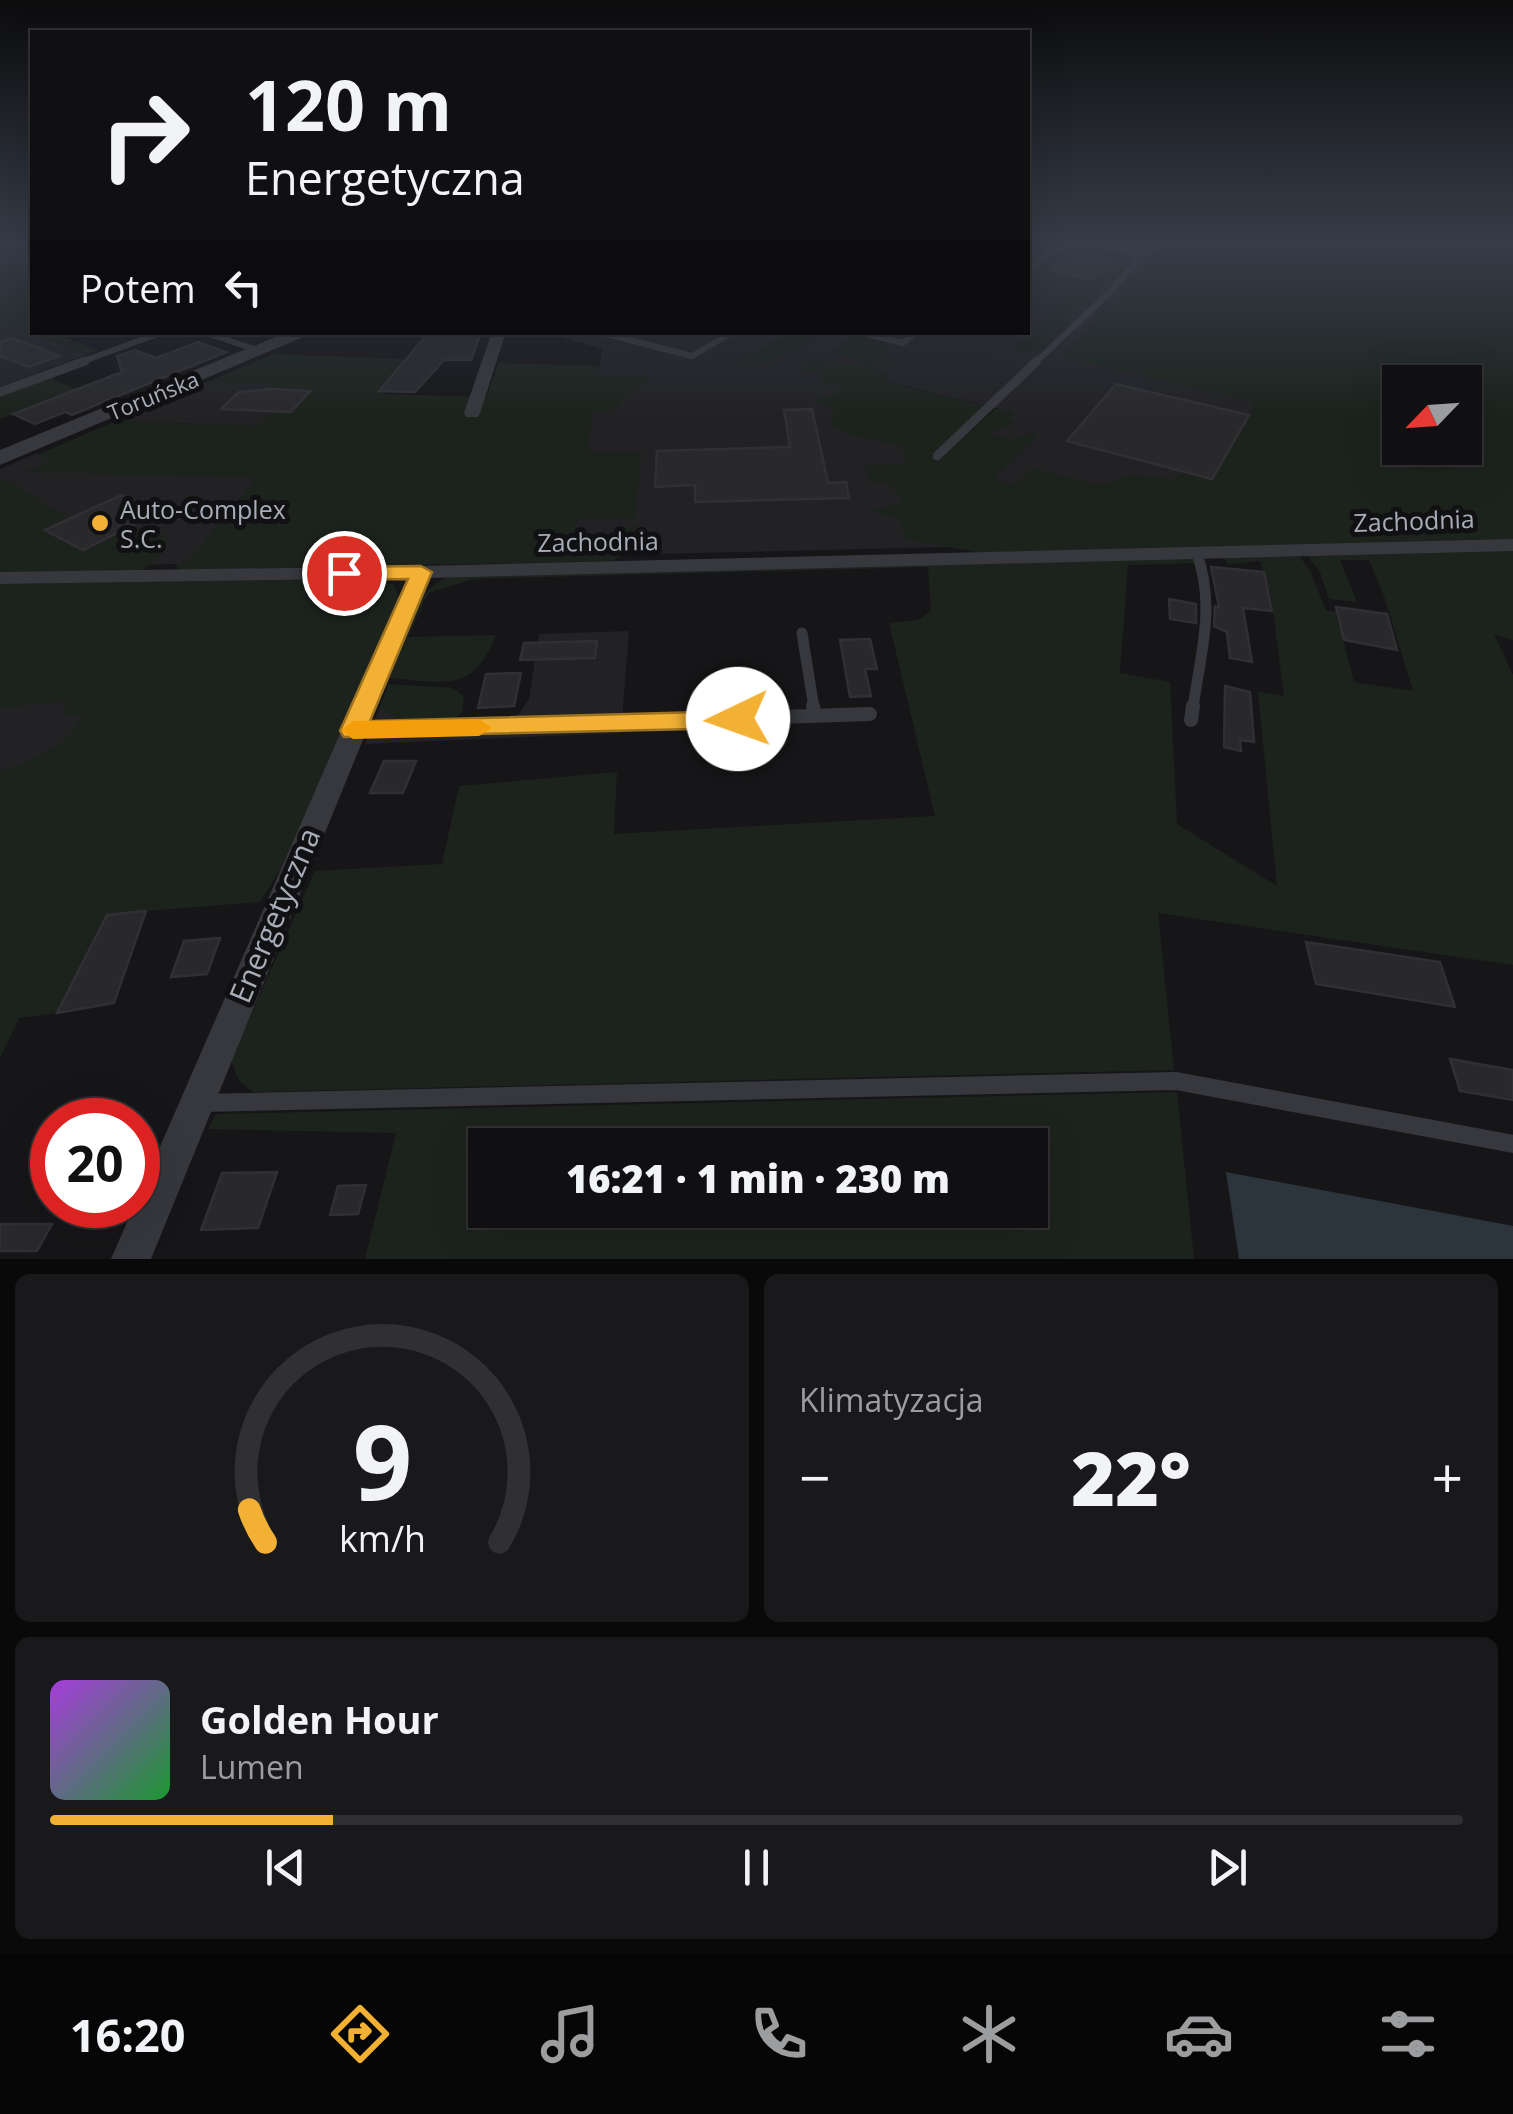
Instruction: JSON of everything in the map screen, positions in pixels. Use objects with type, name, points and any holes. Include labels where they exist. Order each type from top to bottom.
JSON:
[{"type":"street","name":"Toruńska","points":[[2,455],[299,335]]},
{"type":"street","points":[[472,413],[498,335]]},
{"type":"street","name":"Zachodnia","points":[[0,578],[421,572],[1513,545]]},
{"type":"street","name":"Energetyczna","points":[[131,1259],[421,572]]},
{"type":"lane","points":[[937,456],[1101,301]]},
{"type":"lane","points":[[0,392],[154,335]]},
{"type":"lane","points":[[213,335],[260,351]]},
{"type":"lane","points":[[610,335],[692,356],[728,335]]},
{"type":"lane","points":[[870,335],[903,344],[914,335]]},
{"type":"lane","points":[[1191,720],[1194,685],[1204,660],[1205,571],[1197,554]]},
{"type":"lane","points":[[802,633],[816,716]]},
{"type":"lane","points":[[353,731],[870,714]]},
{"type":"lane","points":[[194,1103],[1176,1081],[1513,1144]]},
{"type":"shaded area","points":[[0,301],[30,301],[30,335],[68,335],[63,337],[98,350],[0,387]]},
{"type":"shaded area","points":[[0,301],[30,301],[30,334],[0,322]]},
{"type":"shaded area","points":[[1030,301],[1115,301],[1065,356],[1256,402],[1212,479],[1015,486],[992,479],[1008,463],[974,452],[1012,412],[892,383],[947,547],[571,556],[602,349],[554,335],[1030,335]]},
{"type":"shaded area","points":[[1064,301],[1087,301],[1039,353],[1011,350]]},
{"type":"shaded area","points":[[1115,301],[1513,301],[1513,541],[982,553],[907,540],[899,519],[870,510],[904,503],[888,482],[869,482],[865,466],[907,464],[901,445],[853,436],[832,425],[834,410],[815,400],[842,391],[841,383],[820,383],[819,372],[802,372],[798,365],[811,361],[862,364],[862,360],[832,352],[849,335],[855,335],[888,343],[883,349],[887,353],[879,360],[905,367],[878,364],[874,368],[885,375],[886,382],[986,406],[931,456],[940,458],[996,408],[1013,412],[1009,417],[1016,424],[996,429],[991,435],[1015,439],[1030,433],[1038,435],[993,479],[1015,486],[1033,468],[1086,482],[1114,482],[1128,474],[1174,479],[1183,471],[1212,479],[1255,403],[1064,357]]},
{"type":"shaded area","points":[[34,335],[68,335],[63,337],[98,350],[86,355]]},
{"type":"shaded area","points":[[783,335],[816,335],[813,341],[771,361],[777,365],[737,365]]},
{"type":"shaded area","points":[[274,354],[310,391],[291,412],[274,411],[258,426],[113,421]]},
{"type":"shaded area","points":[[274,354],[404,359],[383,394],[486,397],[499,363],[599,366],[599,377],[652,376],[611,411],[593,412],[587,452],[642,451],[635,518],[577,519],[571,553],[616,550],[619,528],[637,527],[635,547],[612,561],[178,570],[176,564],[185,564],[256,478],[24,472],[50,461],[40,455],[14,465],[116,421],[258,426],[274,411],[291,411],[309,391],[272,389],[270,384],[208,382]]},
{"type":"shaded area","points":[[61,373],[53,379],[77,390],[0,419],[0,394]]},
{"type":"shaded area","points":[[37,453],[63,467],[388,480],[354,560],[85,566],[0,521],[0,469]]},
{"type":"shaded area","points":[[6,479],[70,519],[46,531],[82,550],[130,527],[168,537],[165,548],[140,571],[0,573],[0,482]]},
{"type":"shaded area","points":[[1513,549],[1513,640],[1494,634],[1513,675],[1513,965],[1158,913],[1174,1070],[253,1092],[239,1081],[231,1060],[315,871],[442,864],[459,786],[617,772],[614,834],[935,816],[889,623],[918,620],[931,611],[928,567],[474,579],[428,593],[408,637],[496,635],[477,667],[467,676],[442,682],[390,678],[418,605],[436,583],[449,577],[1189,557],[1200,563],[1128,565],[1120,673],[1170,682],[1177,824],[1277,886],[1258,692],[1284,696],[1271,596],[1260,561],[1227,564],[1225,557],[1300,557],[1326,610],[1336,612],[1354,682],[1413,691],[1369,560],[1340,560],[1357,602],[1329,599],[1320,572],[1307,555]]},
{"type":"shaded area","points":[[373,578],[394,585],[400,599],[287,859],[260,902],[108,914],[57,1013],[19,1018],[0,1058],[0,771],[47,751],[84,716],[63,716],[68,701],[0,708],[0,584]]},
{"type":"shaded area","points":[[629,631],[621,733],[365,744],[383,699],[407,719],[516,718],[529,699],[539,634]]},
{"type":"shaded area","points":[[388,684],[452,688],[464,696],[462,712],[451,723],[422,724],[397,718],[381,706]]},
{"type":"shaded area","points":[[161,691],[0,791],[0,706]]},
{"type":"shaded area","points":[[1177,1092],[1194,1259],[365,1259],[396,1133],[208,1129],[216,1114]]},
{"type":"shaded area","points":[[1226,1172],[1513,1226],[1513,1259],[1239,1259]]},
{"type":"building","points":[[426,335],[480,336],[471,360],[444,360],[415,392],[379,391]]},
{"type":"building","points":[[12,338],[59,356],[29,367],[0,356],[0,342]]},
{"type":"building","points":[[198,342],[226,352],[72,415],[65,412],[35,424],[13,414],[122,372],[117,356],[135,350],[156,358]]},
{"type":"building","points":[[1116,384],[1249,415],[1212,479],[1067,441]]},
{"type":"building","points":[[310,391],[291,412],[221,409],[239,392]]},
{"type":"building","points":[[812,409],[828,483],[846,482],[849,498],[695,502],[695,485],[655,487],[657,451],[790,447],[784,410]]},
{"type":"building","name":"Auto-Complex S.C.","points":[[121,495],[159,512],[83,550],[45,530]]},
{"type":"building","points":[[1211,567],[1264,572],[1272,611],[1243,608],[1252,662],[1230,658],[1227,632],[1214,626],[1215,606],[1219,607]]},
{"type":"building","points":[[1169,599],[1196,604],[1196,623],[1170,619]]},
{"type":"building","points":[[1336,607],[1387,614],[1397,650],[1344,640]]},
{"type":"building","points":[[870,639],[877,669],[865,669],[871,696],[850,697],[840,640]]},
{"type":"building","points":[[597,641],[595,658],[520,660],[524,643]]},
{"type":"building","points":[[521,673],[514,706],[478,708],[486,674]]},
{"type":"building","points":[[1225,686],[1250,692],[1254,742],[1240,740],[1241,751],[1224,747]]},
{"type":"building","points":[[384,761],[416,761],[403,793],[370,793]]},
{"type":"building","points":[[146,911],[114,1003],[57,1013],[107,915]]},
{"type":"building","points":[[220,938],[207,974],[171,977],[184,941]]},
{"type":"building","points":[[1306,942],[1440,962],[1455,1007],[1316,984]]},
{"type":"building","points":[[1450,1059],[1513,1070],[1513,1100],[1460,1091]]},
{"type":"building","points":[[277,1172],[258,1228],[201,1230],[222,1173]]},
{"type":"building","points":[[366,1185],[358,1214],[330,1215],[338,1186]]},
{"type":"building","points":[[0,1224],[50,1228],[37,1251],[0,1251]]},
{"type":"slow traffic","points":[[353,730],[479,728]]},
{"type":"place","name":"Auto-Complex S.C.","points":[[100,523]]},
{"type":"route","points":[[344,573],[421,572],[353,731],[738,719]]}]
